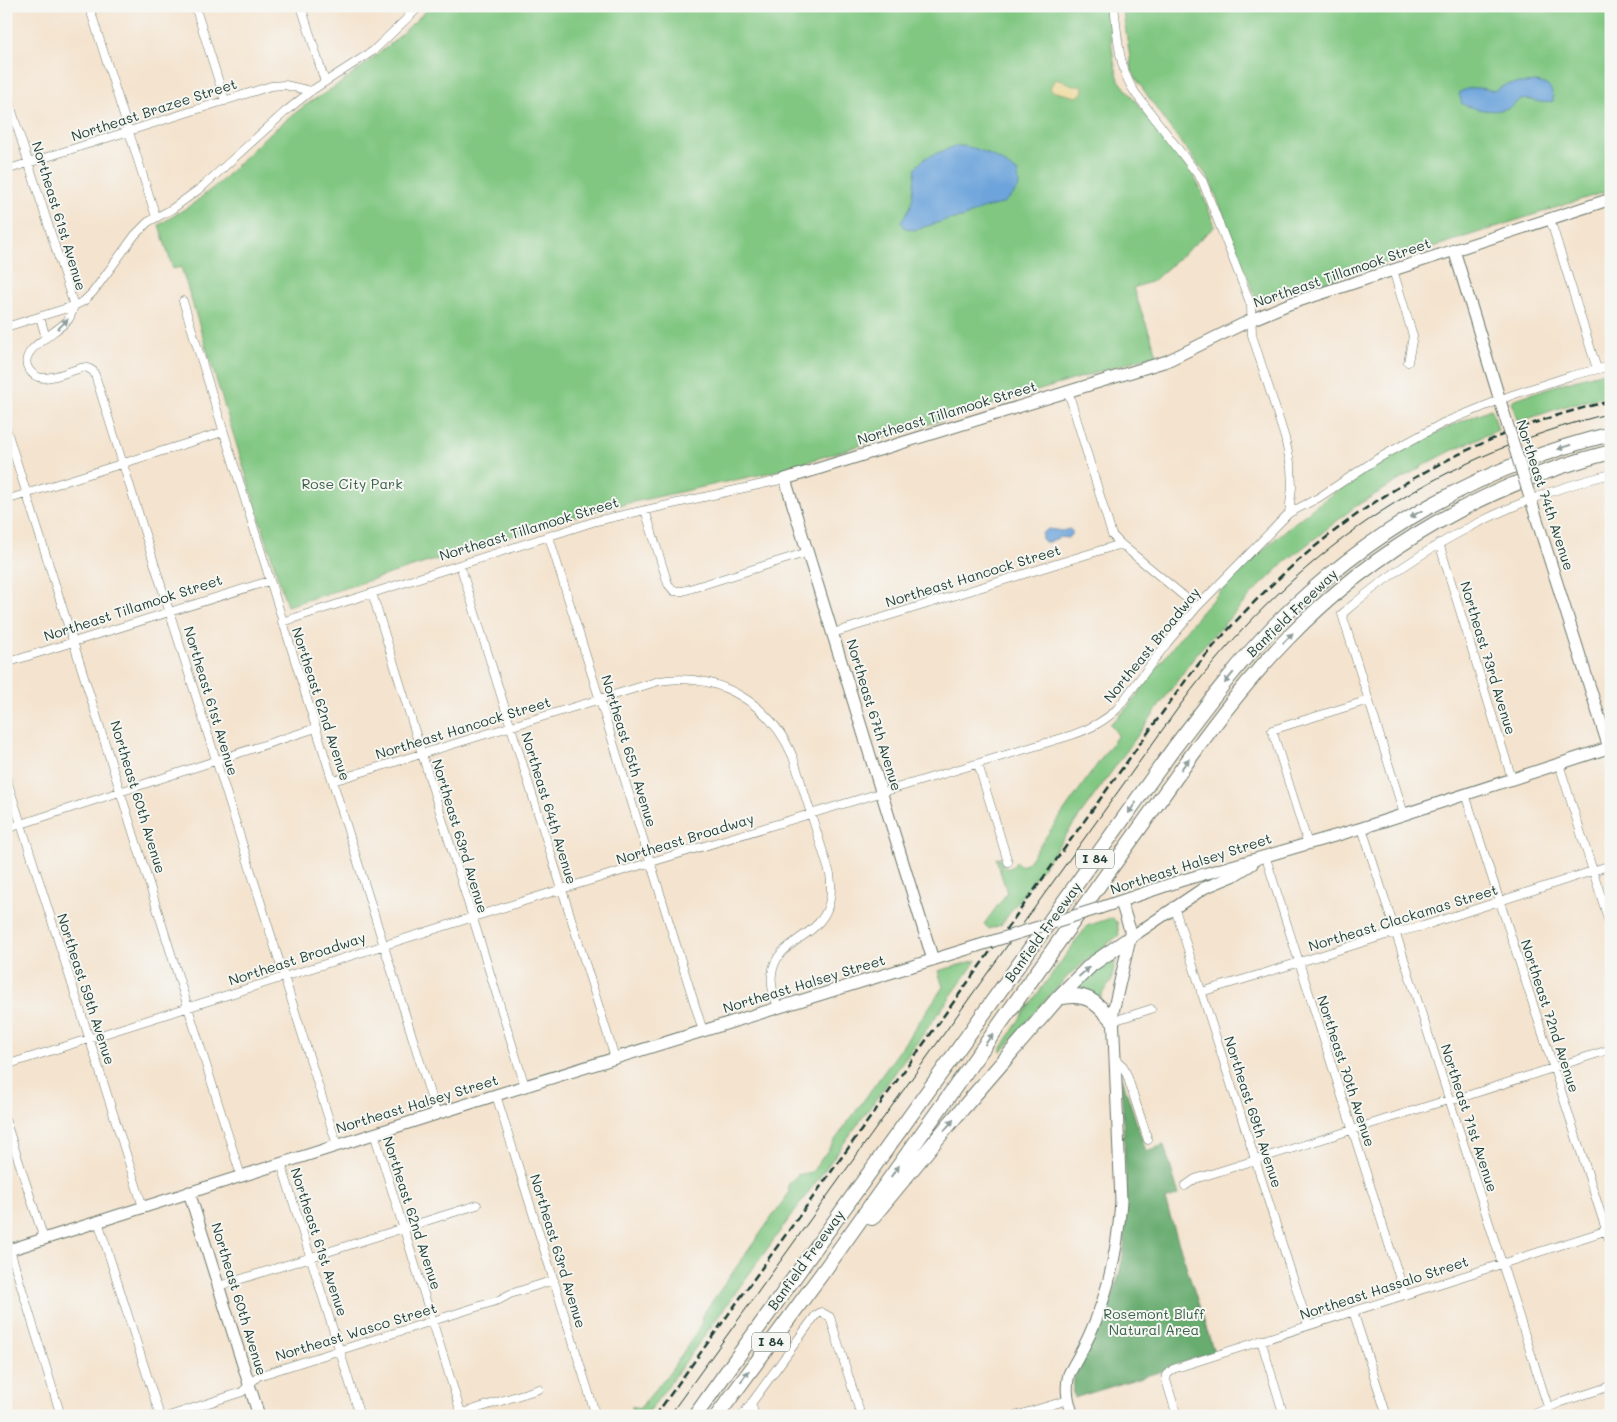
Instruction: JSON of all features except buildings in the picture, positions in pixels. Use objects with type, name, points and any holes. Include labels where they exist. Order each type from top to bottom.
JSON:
[{"type":"highway","name":"Banfield Freeway","points":[[695,1416],[1174,748],[1226,680],[1263,638],[1296,605],[1343,564],[1394,527],[1422,510],[1506,468],[1564,447],[1611,434]]},
{"type":"highway","name":"Banfield Freeway","points":[[716,1416],[826,1268],[1189,759],[1240,692],[1287,639],[1325,602],[1354,578],[1429,526],[1484,497],[1512,485],[1568,464],[1611,452]]},
{"type":"highway","points":[[826,1268],[853,1242],[951,1122],[1058,998],[1091,965],[1130,938]]},
{"type":"highway","points":[[1058,998],[1080,996],[1095,1002],[1113,1021]]},
{"type":"street","points":[[89,6],[156,217]]},
{"type":"street","points":[[195,6],[225,101]]},
{"type":"street","points":[[301,6],[325,82]]},
{"type":"street","points":[[407,6],[410,16]]},
{"type":"street","points":[[6,327],[74,306],[84,301],[148,222],[172,209],[202,187],[264,129],[311,91],[373,50],[420,6]]},
{"type":"street","points":[[1114,6],[1123,66],[1127,80],[1202,180],[1251,305],[1252,335],[1285,438],[1291,467],[1292,487],[1289,514]]},
{"type":"street","name":"Northeast Brazee Street","points":[[6,170],[271,86],[285,86],[311,91]]},
{"type":"street","name":"Northeast 61st Avenue","points":[[6,92],[74,306],[68,320],[28,354],[26,360],[29,370],[34,375],[43,378],[86,367],[93,371],[124,464],[337,1145]]},
{"type":"street","name":"Northeast Tillamook Street","points":[[282,622],[596,521],[786,479],[1167,361],[1251,320],[1289,304],[1611,199]]},
{"type":"street","points":[[1550,219],[1597,369]]},
{"type":"street","name":"Northeast 74th Avenue","points":[[1454,250],[1610,747]]},
{"type":"street","points":[[1393,270],[1413,336],[1408,362]]},
{"type":"street","name":"Northeast 62nd Avenue","points":[[183,301],[436,1114]]},
{"type":"street","points":[[40,317],[46,338]]},
{"type":"street","name":"Northeast Broadway","points":[[6,1065],[472,916],[1072,735],[1103,722],[1117,709],[1197,608],[1289,514],[1318,498],[1396,448],[1444,423],[1597,369],[1611,366]]},
{"type":"street","points":[[1068,392],[1112,535],[1197,608]]},
{"type":"street","name":"Northeast 60th Avenue","points":[[6,428],[241,1176]]},
{"type":"street","points":[[6,500],[27,495],[223,432]]},
{"type":"street","points":[[1404,814],[1342,614],[1394,573],[1439,543],[1530,495],[1611,474]]},
{"type":"street","name":"Northeast 67th Avenue","points":[[786,479],[933,960]]},
{"type":"street","points":[[645,510],[668,584],[674,591],[683,591],[808,552]]},
{"type":"street","name":"Northeast 65th Avenue","points":[[549,537],[703,1030]]},
{"type":"street","name":"Northeast 73rd Avenue","points":[[1439,543],[1512,779]]},
{"type":"street","name":"Northeast Hancock Street","points":[[833,633],[1121,544]]},
{"type":"street","name":"Northeast 64th Avenue","points":[[460,565],[615,1058]]},
{"type":"street","name":"Northeast Tillamook Street","points":[[6,663],[269,581]]},
{"type":"street","name":"Northeast 63rd Avenue","points":[[372,593],[525,1086]]},
{"type":"street","name":"Northeast Hancock Street","points":[[333,781],[647,684],[681,679],[715,684],[738,693],[764,712],[786,742],[794,757],[832,884],[830,900],[825,915],[816,926],[787,948],[777,959],[772,970],[772,982],[778,1008]]},
{"type":"street","points":[[1308,844],[1272,730],[1369,700]]},
{"type":"street","points":[[6,828],[316,728]]},
{"type":"street","name":"Northeast Halsey Street","points":[[8,1250],[496,1094],[1121,902],[1180,881],[1362,828],[1610,747]]},
{"type":"street","points":[[978,764],[1008,862]]},
{"type":"street","points":[[1558,764],[1611,928]]},
{"type":"street","name":"Northeast 59th Avenue","points":[[6,777],[143,1207]]},
{"type":"street","name":"Northeast 72nd Avenue","points":[[1466,794],[1608,1230],[1611,1245]]},
{"type":"street","name":"Northeast 71st Avenue","points":[[1362,828],[1550,1412]]},
{"type":"street","points":[[1130,938],[1174,906],[1204,888],[1233,876],[1265,855]]},
{"type":"street","name":"Northeast 70th Avenue","points":[[1265,855],[1404,1295]]},
{"type":"street","name":"Northeast Clackamas Street","points":[[1201,992],[1423,926],[1611,865]]},
{"type":"street","points":[[1073,1416],[1066,1386],[1069,1374],[1099,1312],[1112,1271],[1118,1241],[1121,1200],[1113,1021],[1114,1005],[1130,938],[1130,930],[1121,902]]},
{"type":"street","name":"Northeast 69th Avenue","points":[[1174,906],[1308,1325]]},
{"type":"street","points":[[1113,1021],[1152,1009]]},
{"type":"street","points":[[1185,1186],[1195,1179],[1611,1049]]},
{"type":"street","points":[[1115,1059],[1123,1066],[1127,1074],[1148,1140]]},
{"type":"street","name":"Northeast 63rd Avenue","points":[[496,1094],[596,1416]]},
{"type":"street","points":[[6,1122],[44,1239]]},
{"type":"street","name":"Northeast 62nd Avenue","points":[[374,1133],[433,1321],[459,1415]]},
{"type":"street","name":"Northeast 61st Avenue","points":[[281,1163],[360,1416]]},
{"type":"street","name":"Northeast 60th Avenue","points":[[190,1192],[260,1416]]},
{"type":"street","points":[[219,1286],[477,1204]]},
{"type":"street","points":[[98,1221],[160,1416]]},
{"type":"street","name":"Northeast Hassalo Street","points":[[1178,1416],[1166,1380],[1167,1375],[1173,1369],[1608,1230]]},
{"type":"street","points":[[8,1250],[61,1416]]},
{"type":"street","name":"Northeast Wasco Street","points":[[169,1416],[242,1392],[258,1376],[499,1300],[510,1294],[554,1280]]},
{"type":"street","points":[[1353,1311],[1386,1416]]},
{"type":"street","points":[[742,1416],[815,1316],[823,1312],[830,1317],[861,1416]]},
{"type":"street","points":[[1261,1340],[1284,1416]]},
{"type":"street","points":[[1530,1416],[1550,1412],[1559,1403],[1611,1386]]},
{"type":"street","points":[[459,1415],[539,1389]]},
{"type":"street","points":[[1016,1416],[1068,1400]]},
{"type":"street","points":[[752,1403],[756,1416]]},
{"type":"green space","name":"Rose City Park","points":[[431,6],[1107,6],[1114,62],[1119,80],[1193,175],[1215,226],[1153,281],[1133,288],[1157,354],[777,471],[592,511],[287,606],[181,267],[173,269],[159,225],[194,203],[220,182],[264,138],[304,106],[344,81],[393,42]]},
{"type":"green space","points":[[1122,6],[1611,6],[1611,190],[1290,293],[1256,299],[1207,176],[1164,120],[1132,71]]},
{"type":"green space","points":[[1611,370],[1611,395],[1566,406],[1518,422],[1512,400]]},
{"type":"green space","points":[[1490,409],[1492,410],[1498,430],[1426,464],[1356,506],[1285,562],[1254,592],[1198,652],[1001,925],[989,929],[984,924],[1007,893],[996,858],[1000,857],[1004,867],[1008,868],[1012,867],[1016,862],[1022,866],[1028,862],[1118,735],[1110,724],[1129,705],[1167,654],[1203,610],[1225,587],[1271,543],[1321,502],[1347,484],[1412,445]]},
{"type":"green space","points":[[1111,918],[1117,922],[1119,935],[1070,974],[1039,1007],[1002,1052],[1000,1051],[1022,1015],[1087,926]]},
{"type":"green space","points":[[1115,955],[1111,982],[1101,995],[1101,1000],[1072,990],[1082,980]]},
{"type":"green space","points":[[977,960],[646,1416],[629,1416],[632,1406],[639,1409],[671,1371],[702,1323],[701,1317],[789,1193],[788,1185],[797,1175],[812,1172],[897,1054],[943,987],[938,971]]},
{"type":"green space","name":"Rosemont Bluff Natural Area","points":[[1121,1075],[1146,1151],[1164,1145],[1179,1195],[1165,1200],[1214,1352],[1162,1371],[1074,1398],[1073,1383],[1075,1376],[1109,1306],[1121,1268],[1126,1223],[1126,1193]]},
{"type":"sand","points":[[1055,79],[1073,86],[1081,85],[1082,93],[1077,97],[1052,91],[1050,88]]},
{"type":"water","points":[[1537,82],[1550,88],[1553,101],[1545,103],[1525,99],[1500,110],[1477,109],[1462,104],[1459,93],[1472,88],[1494,91],[1508,84]]},
{"type":"water","points":[[955,146],[979,150],[1001,161],[1018,173],[1019,186],[1013,195],[1002,204],[984,208],[962,218],[946,220],[915,230],[905,228],[901,221],[910,208],[912,201],[916,167],[925,158]]},
{"type":"water","points":[[1049,529],[1062,531],[1069,529],[1072,531],[1072,535],[1068,538],[1060,537],[1045,542],[1042,539],[1042,533]]},
{"type":"tram line","points":[[669,1416],[1181,704],[1224,651],[1269,602],[1318,558],[1369,520],[1424,485],[1483,456],[1545,432],[1611,413]]},
{"type":"railway","points":[[655,1416],[1186,680],[1228,629],[1274,583],[1322,541],[1374,503],[1428,470],[1486,442],[1547,419],[1611,401]]}]
